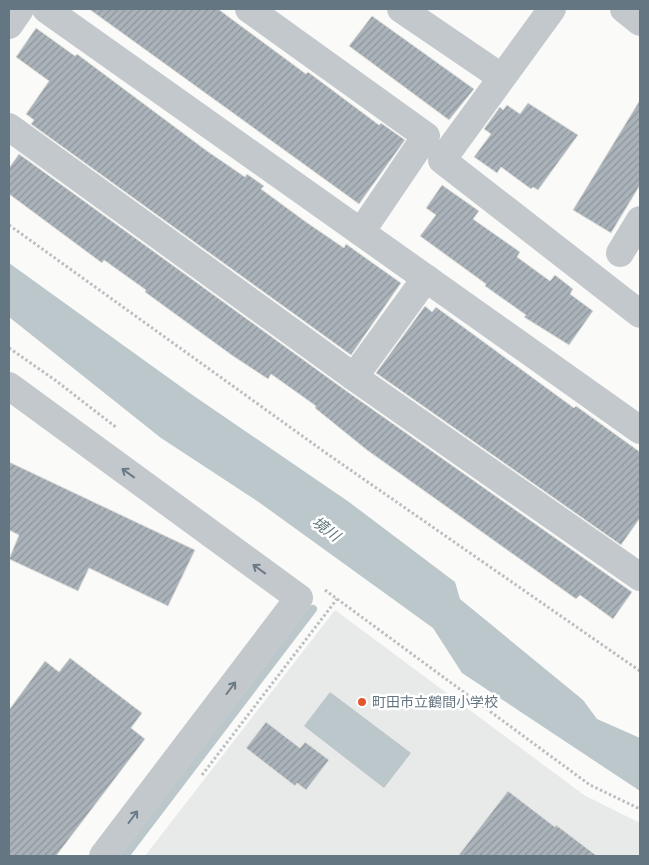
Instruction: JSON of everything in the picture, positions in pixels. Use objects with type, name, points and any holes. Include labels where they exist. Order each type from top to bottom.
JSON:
[{"type":"street","points":[[9,25],[20,9]]},
{"type":"street","points":[[46,9],[640,430]]},
{"type":"street","points":[[248,9],[426,136],[360,232]]},
{"type":"street","points":[[401,9],[501,77]]},
{"type":"street","points":[[552,9],[442,160],[640,314]]},
{"type":"street","points":[[624,9],[640,22]]},
{"type":"street","points":[[9,127],[354,377],[640,577]]},
{"type":"street","points":[[620,253],[640,220]]},
{"type":"street","points":[[354,377],[426,278]]},
{"type":"street","points":[[9,386],[299,598],[103,856]]},
{"type":"path","points":[[9,225],[326,453],[640,671]]},
{"type":"path","points":[[198,779],[337,599]]},
{"type":"shaded area","name":"町田市立鶴間小学校","points":[[335,610],[584,795],[640,823],[640,856],[145,856]]},
{"type":"water","name":"境川","points":[[9,263],[191,394],[349,502],[455,582],[460,599],[583,700],[597,719],[640,738],[640,791],[462,673],[433,628],[260,503],[161,438],[9,317]]},
{"type":"water","points":[[330,692],[411,753],[384,788],[304,726]]},
{"type":"building","points":[[89,9],[218,9],[306,74],[308,72],[379,125],[381,123],[405,140],[359,204]]},
{"type":"building","points":[[372,16],[474,89],[449,120],[349,46]]},
{"type":"building","points":[[36,28],[75,56],[77,54],[207,151],[245,177],[247,174],[264,186],[261,189],[306,222],[344,248],[346,244],[401,283],[351,355],[31,124],[34,120],[26,114],[49,81],[16,57]]},
{"type":"building","points":[[640,100],[640,185],[611,233],[573,210]]},
{"type":"building","points":[[528,103],[578,135],[538,190],[533,187],[531,189],[501,167],[497,173],[474,157],[491,134],[484,129],[500,107],[503,110],[507,105],[520,114]]},
{"type":"building","points":[[19,154],[345,390],[632,592],[613,619],[580,595],[576,599],[367,450],[315,408],[316,406],[271,374],[268,379],[233,356],[145,292],[146,290],[104,260],[102,263],[9,194],[9,168]]},
{"type":"building","points":[[442,185],[479,211],[473,219],[520,252],[517,257],[550,281],[555,275],[573,289],[570,294],[593,311],[569,345],[524,317],[526,315],[420,236],[436,215],[426,208]]},
{"type":"building","points":[[425,306],[432,312],[436,307],[574,408],[576,406],[640,452],[640,518],[621,545],[376,373]]},
{"type":"building","points":[[9,462],[195,550],[168,606],[89,568],[78,591],[9,559],[19,535],[9,530]]},
{"type":"building","points":[[70,658],[142,713],[131,728],[145,739],[56,856],[9,856],[9,710],[45,661],[59,672]]},
{"type":"building","points":[[266,722],[300,748],[305,742],[329,760],[306,790],[297,783],[295,786],[246,748]]},
{"type":"building","points":[[508,791],[555,827],[556,825],[597,856],[458,856]]},
{"type":"waterway","points":[[125,856],[313,609]]},
{"type":"place","name":"町田市立鶴間小学校","points":[[362,702]]}]
